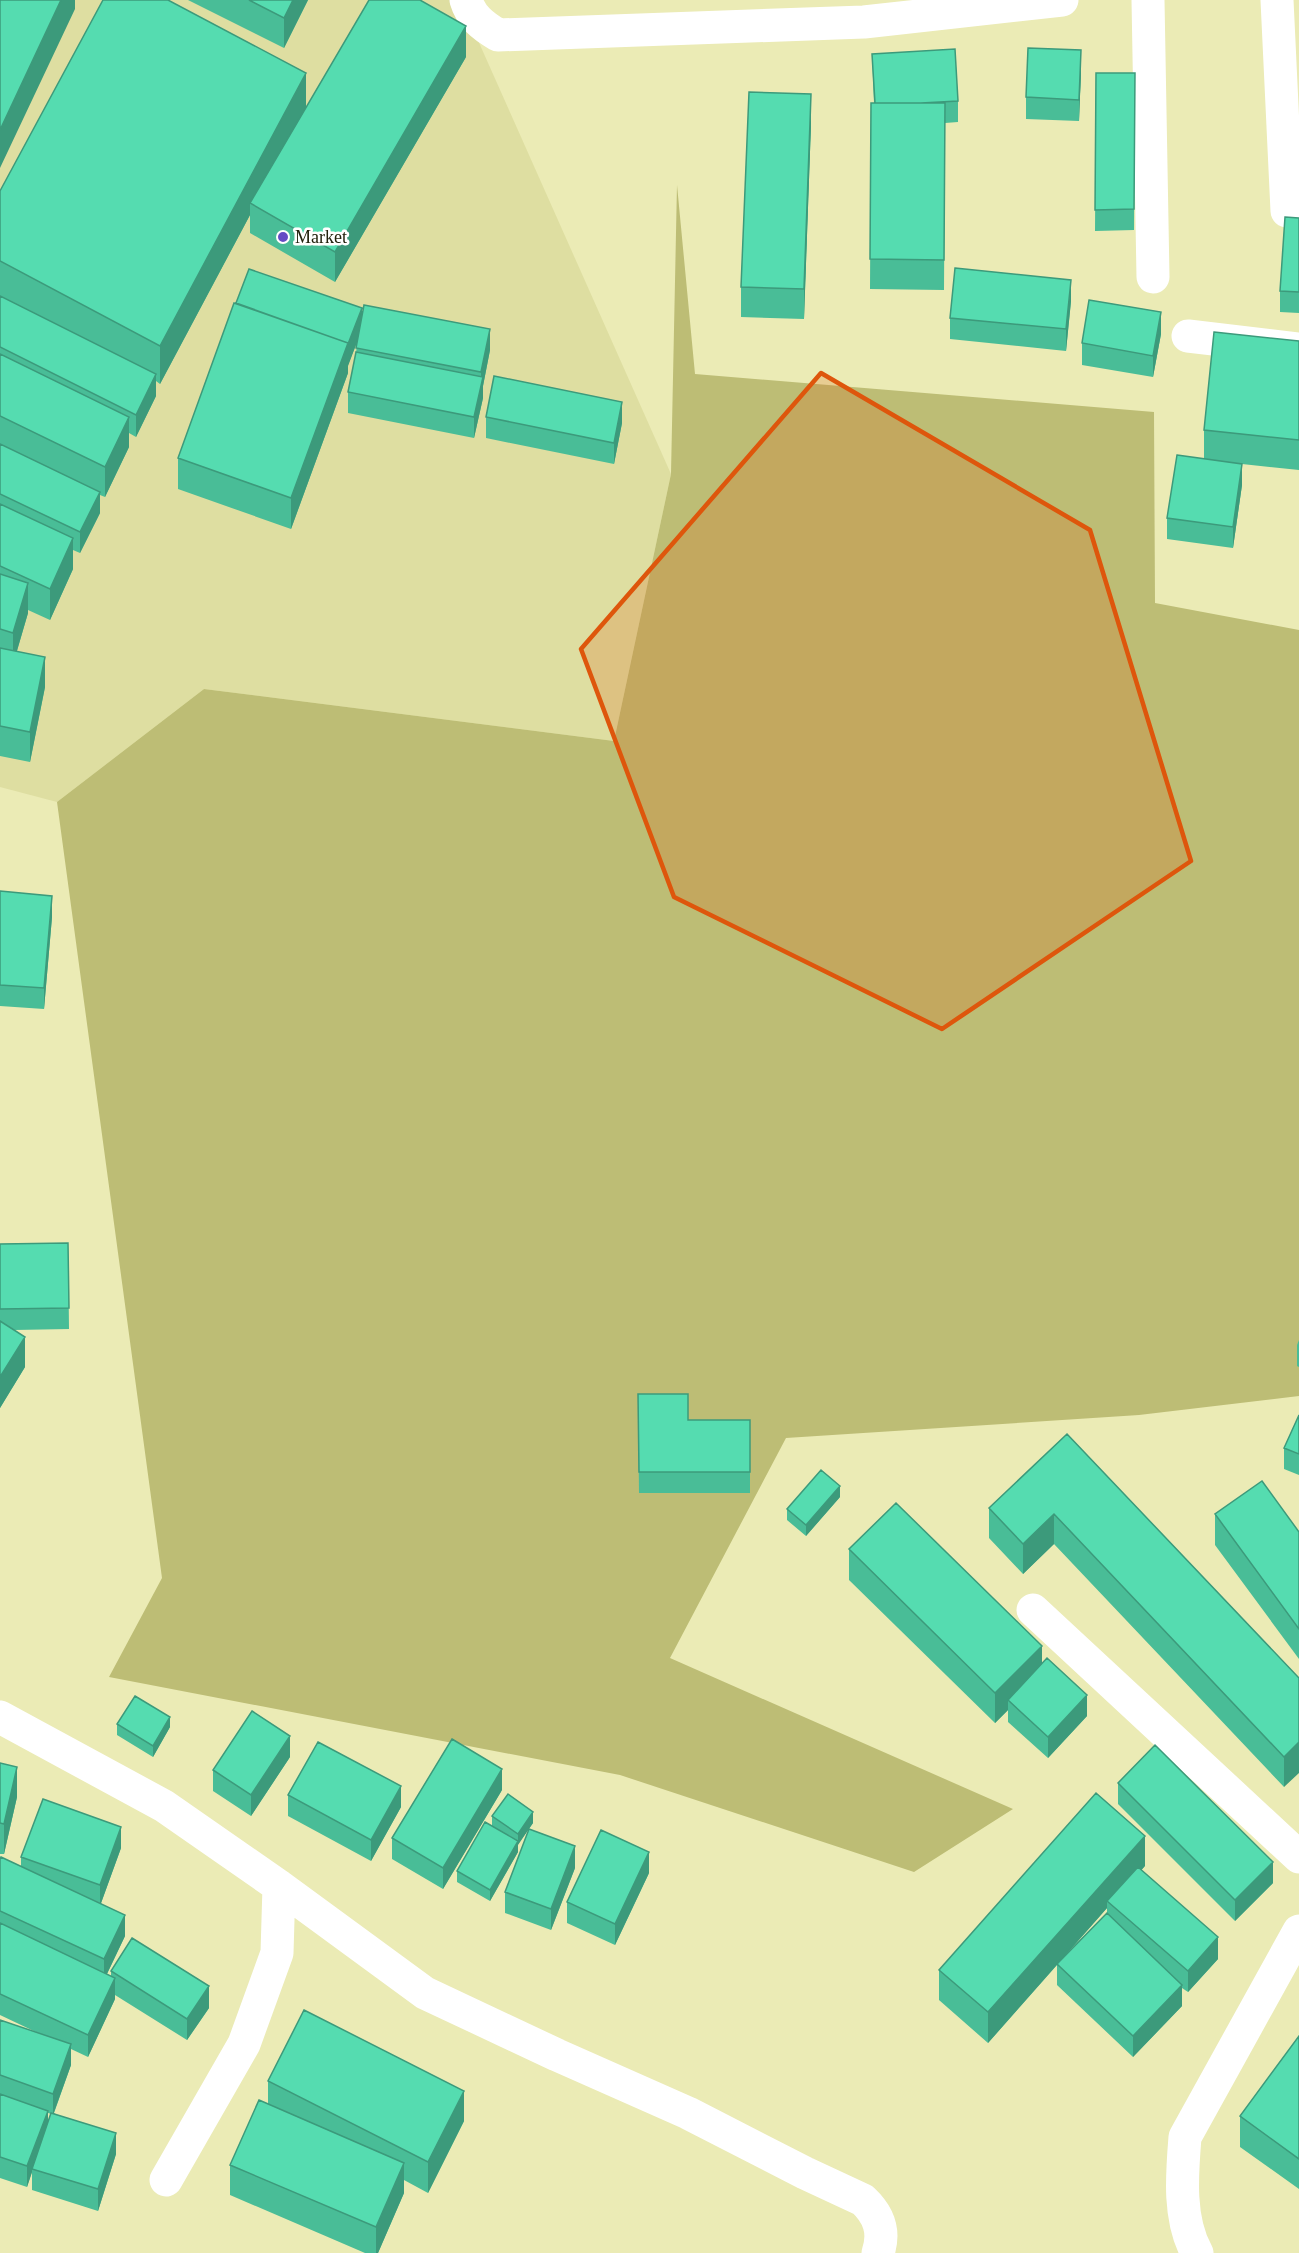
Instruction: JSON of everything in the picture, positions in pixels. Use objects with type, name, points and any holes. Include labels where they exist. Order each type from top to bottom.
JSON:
[{"type":"street","points":[[466,0],[469,10],[483,26],[498,35],[864,22],[1062,0]]},
{"type":"street","points":[[1148,0],[1153,277]]},
{"type":"street","points":[[1277,0],[1287,211]]},
{"type":"street","points":[[1188,336],[1299,349]]},
{"type":"street","points":[[1033,1610],[1299,1857]]},
{"type":"street","points":[[0,1717],[164,1806],[279,1886],[425,1993],[688,2113],[863,2200],[870,2207],[881,2228],[882,2241],[878,2253]]},
{"type":"street","points":[[166,2180],[244,2044],[277,1953],[279,1886]]},
{"type":"street","points":[[1197,2253],[1191,2242],[1184,2214],[1182,2166],[1185,2137],[1299,1931]]},
{"type":"highlighted area","points":[[821,373],[1090,530],[1191,861],[942,1029],[674,897],[581,649]]},
{"type":"shaded area","name":"Market","points":[[0,0],[460,0],[671,474],[614,741],[204,689],[57,802],[0,787]]},
{"type":"shaded area","points":[[677,185],[695,374],[1154,412],[1155,603],[1299,630],[1299,1396],[1139,1415],[786,1438],[670,1658],[1013,1809],[914,1872],[620,1775],[109,1677],[162,1578],[57,802],[204,689],[614,741],[671,474]]},
{"type":"building","points":[[0,0],[61,0],[0,130]]},
{"type":"building","points":[[103,0],[168,0],[306,73],[160,346],[0,261],[0,191]]},
{"type":"building","points":[[249,0],[293,0],[284,18]]},
{"type":"building","points":[[369,0],[420,0],[466,26],[335,252],[250,203]]},
{"type":"building","points":[[1028,48],[1081,50],[1079,100],[1026,97]]},
{"type":"building","points":[[955,49],[958,101],[875,103],[872,54]]},
{"type":"building","points":[[1096,73],[1135,73],[1134,209],[1095,210]]},
{"type":"building","points":[[749,92],[811,94],[804,289],[741,287]]},
{"type":"building","points":[[871,103],[945,103],[944,260],[870,259]]},
{"type":"building","points":[[1285,217],[1299,218],[1299,292],[1280,291]]},
{"type":"building","points":[[955,268],[1071,280],[1066,329],[950,318]]},
{"type":"building","points":[[249,269],[362,308],[348,344],[236,303]]},
{"type":"building","points":[[0,296],[156,374],[136,415],[0,347]]},
{"type":"building","points":[[1089,300],[1161,312],[1153,356],[1082,343]]},
{"type":"building","points":[[234,303],[348,343],[291,498],[178,458]]},
{"type":"building","points":[[364,305],[490,329],[481,372],[356,348]]},
{"type":"building","points":[[1214,332],[1299,341],[1299,440],[1204,430]]},
{"type":"building","points":[[356,352],[483,377],[474,417],[348,392]]},
{"type":"building","points":[[0,354],[129,417],[105,467],[0,416]]},
{"type":"building","points":[[494,376],[622,402],[614,443],[486,417]]},
{"type":"building","points":[[0,444],[100,492],[80,532],[0,494]]},
{"type":"building","points":[[1177,455],[1242,464],[1233,527],[1167,518]]},
{"type":"building","points":[[0,504],[73,538],[50,589],[0,566]]},
{"type":"building","points":[[0,574],[28,583],[13,633],[0,629]]},
{"type":"building","points":[[0,648],[45,657],[30,732],[0,726]]},
{"type":"building","points":[[0,891],[52,896],[44,988],[0,985]]},
{"type":"building","points":[[68,1243],[69,1308],[0,1309],[0,1244]]},
{"type":"building","points":[[0,1321],[25,1337],[0,1377]]},
{"type":"building","points":[[638,1394],[688,1394],[688,1420],[750,1420],[750,1472],[639,1472]]},
{"type":"building","points":[[1299,1415],[1299,1454],[1284,1448]]},
{"type":"building","points":[[1067,1434],[1299,1678],[1299,1742],[1284,1757],[1054,1514],[1023,1544],[989,1508]]},
{"type":"building","points":[[821,1470],[840,1486],[806,1525],[787,1509]]},
{"type":"building","points":[[1262,1481],[1299,1532],[1299,1629],[1215,1514]]},
{"type":"building","points":[[896,1503],[1042,1646],[995,1693],[849,1549]]},
{"type":"building","points":[[1047,1658],[1087,1695],[1048,1737],[1008,1700]]},
{"type":"building","points":[[135,1696],[170,1717],[153,1746],[117,1724]]},
{"type":"building","points":[[252,1711],[290,1736],[251,1795],[213,1770]]},
{"type":"building","points":[[452,1739],[502,1769],[443,1868],[392,1838]]},
{"type":"building","points":[[318,1742],[401,1786],[371,1840],[288,1795]]},
{"type":"building","points":[[1155,1745],[1273,1862],[1235,1900],[1118,1783]]},
{"type":"building","points":[[0,1763],[17,1767],[4,1824],[0,1823]]},
{"type":"building","points":[[1096,1793],[1145,1836],[988,2012],[939,1970]]},
{"type":"building","points":[[508,1794],[533,1812],[518,1834],[492,1816]]},
{"type":"building","points":[[43,1799],[121,1827],[100,1885],[21,1857]]},
{"type":"building","points":[[485,1822],[518,1841],[490,1890],[457,1871]]},
{"type":"building","points":[[529,1829],[575,1846],[551,1909],[505,1892]]},
{"type":"building","points":[[601,1830],[649,1852],[615,1924],[567,1902]]},
{"type":"building","points":[[1,1857],[125,1915],[104,1959],[0,1911]]},
{"type":"building","points":[[1138,1867],[1218,1937],[1188,1971],[1107,1901]]},
{"type":"building","points":[[1107,1913],[1182,1985],[1133,2036],[1057,1964]]},
{"type":"building","points":[[0,1923],[115,1978],[88,2035],[0,1994]]},
{"type":"building","points":[[132,1938],[209,1986],[187,2019],[111,1971]]},
{"type":"building","points":[[304,2010],[464,2091],[428,2162],[268,2081]]},
{"type":"building","points":[[0,2020],[71,2044],[53,2094],[0,2075]]},
{"type":"building","points":[[1299,2036],[1299,2159],[1240,2116]]},
{"type":"building","points":[[0,2094],[48,2111],[27,2166],[0,2157]]},
{"type":"building","points":[[259,2100],[404,2163],[376,2227],[230,2165]]},
{"type":"building","points":[[51,2113],[116,2133],[98,2189],[32,2169]]},
{"type":"place","name":"Market","points":[[283,237]]}]
